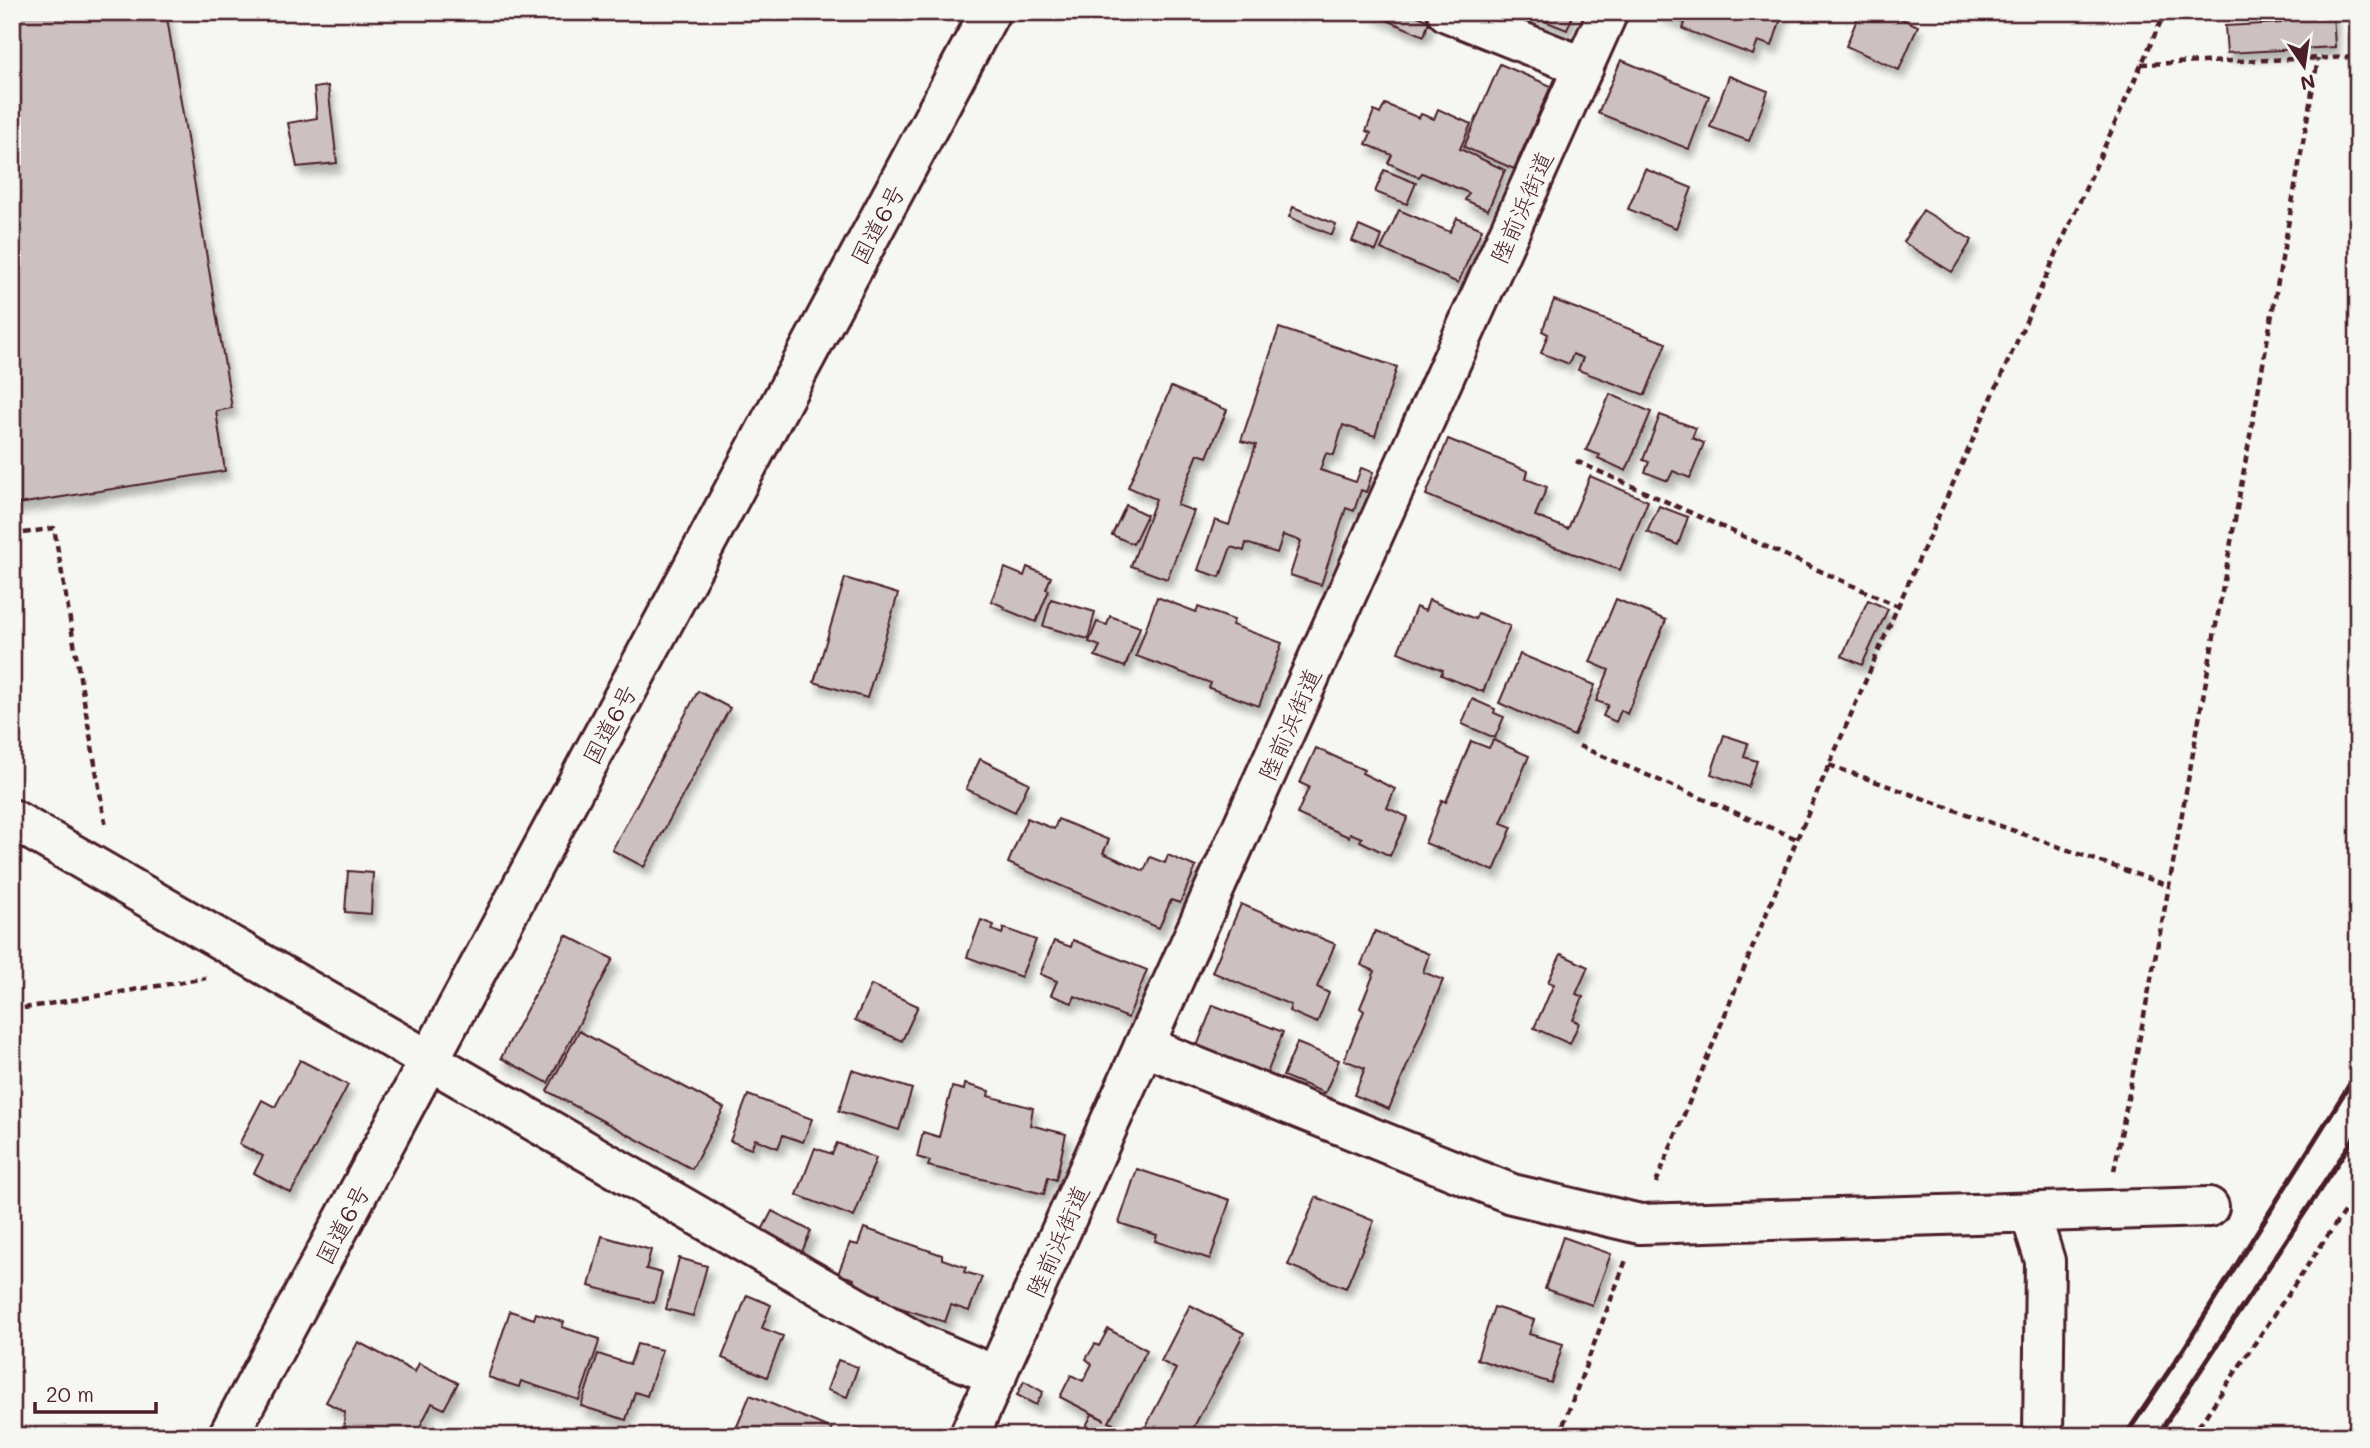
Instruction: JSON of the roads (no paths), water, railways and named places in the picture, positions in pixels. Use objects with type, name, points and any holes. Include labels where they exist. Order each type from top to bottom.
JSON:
[{"type":"main road","name":"国道6号","points":[[229,1436],[990,12]]},
{"type":"main road","points":[[1447,12],[1584,66]]},
{"type":"main road","name":"陸前浜街道","points":[[969,1436],[1608,12]]},
{"type":"main road","points":[[12,819],[918,1343],[997,1376]]},
{"type":"main road","points":[[1144,1046],[1512,1194],[1640,1224],[2209,1207]]},
{"type":"main road","points":[[2030,1213],[2045,1261],[2043,1436]]},
{"type":"railway","points":[[2125,1436],[2183,1350],[2358,1071]]},
{"type":"railway","points":[[2157,1436],[2358,1132]]}]
